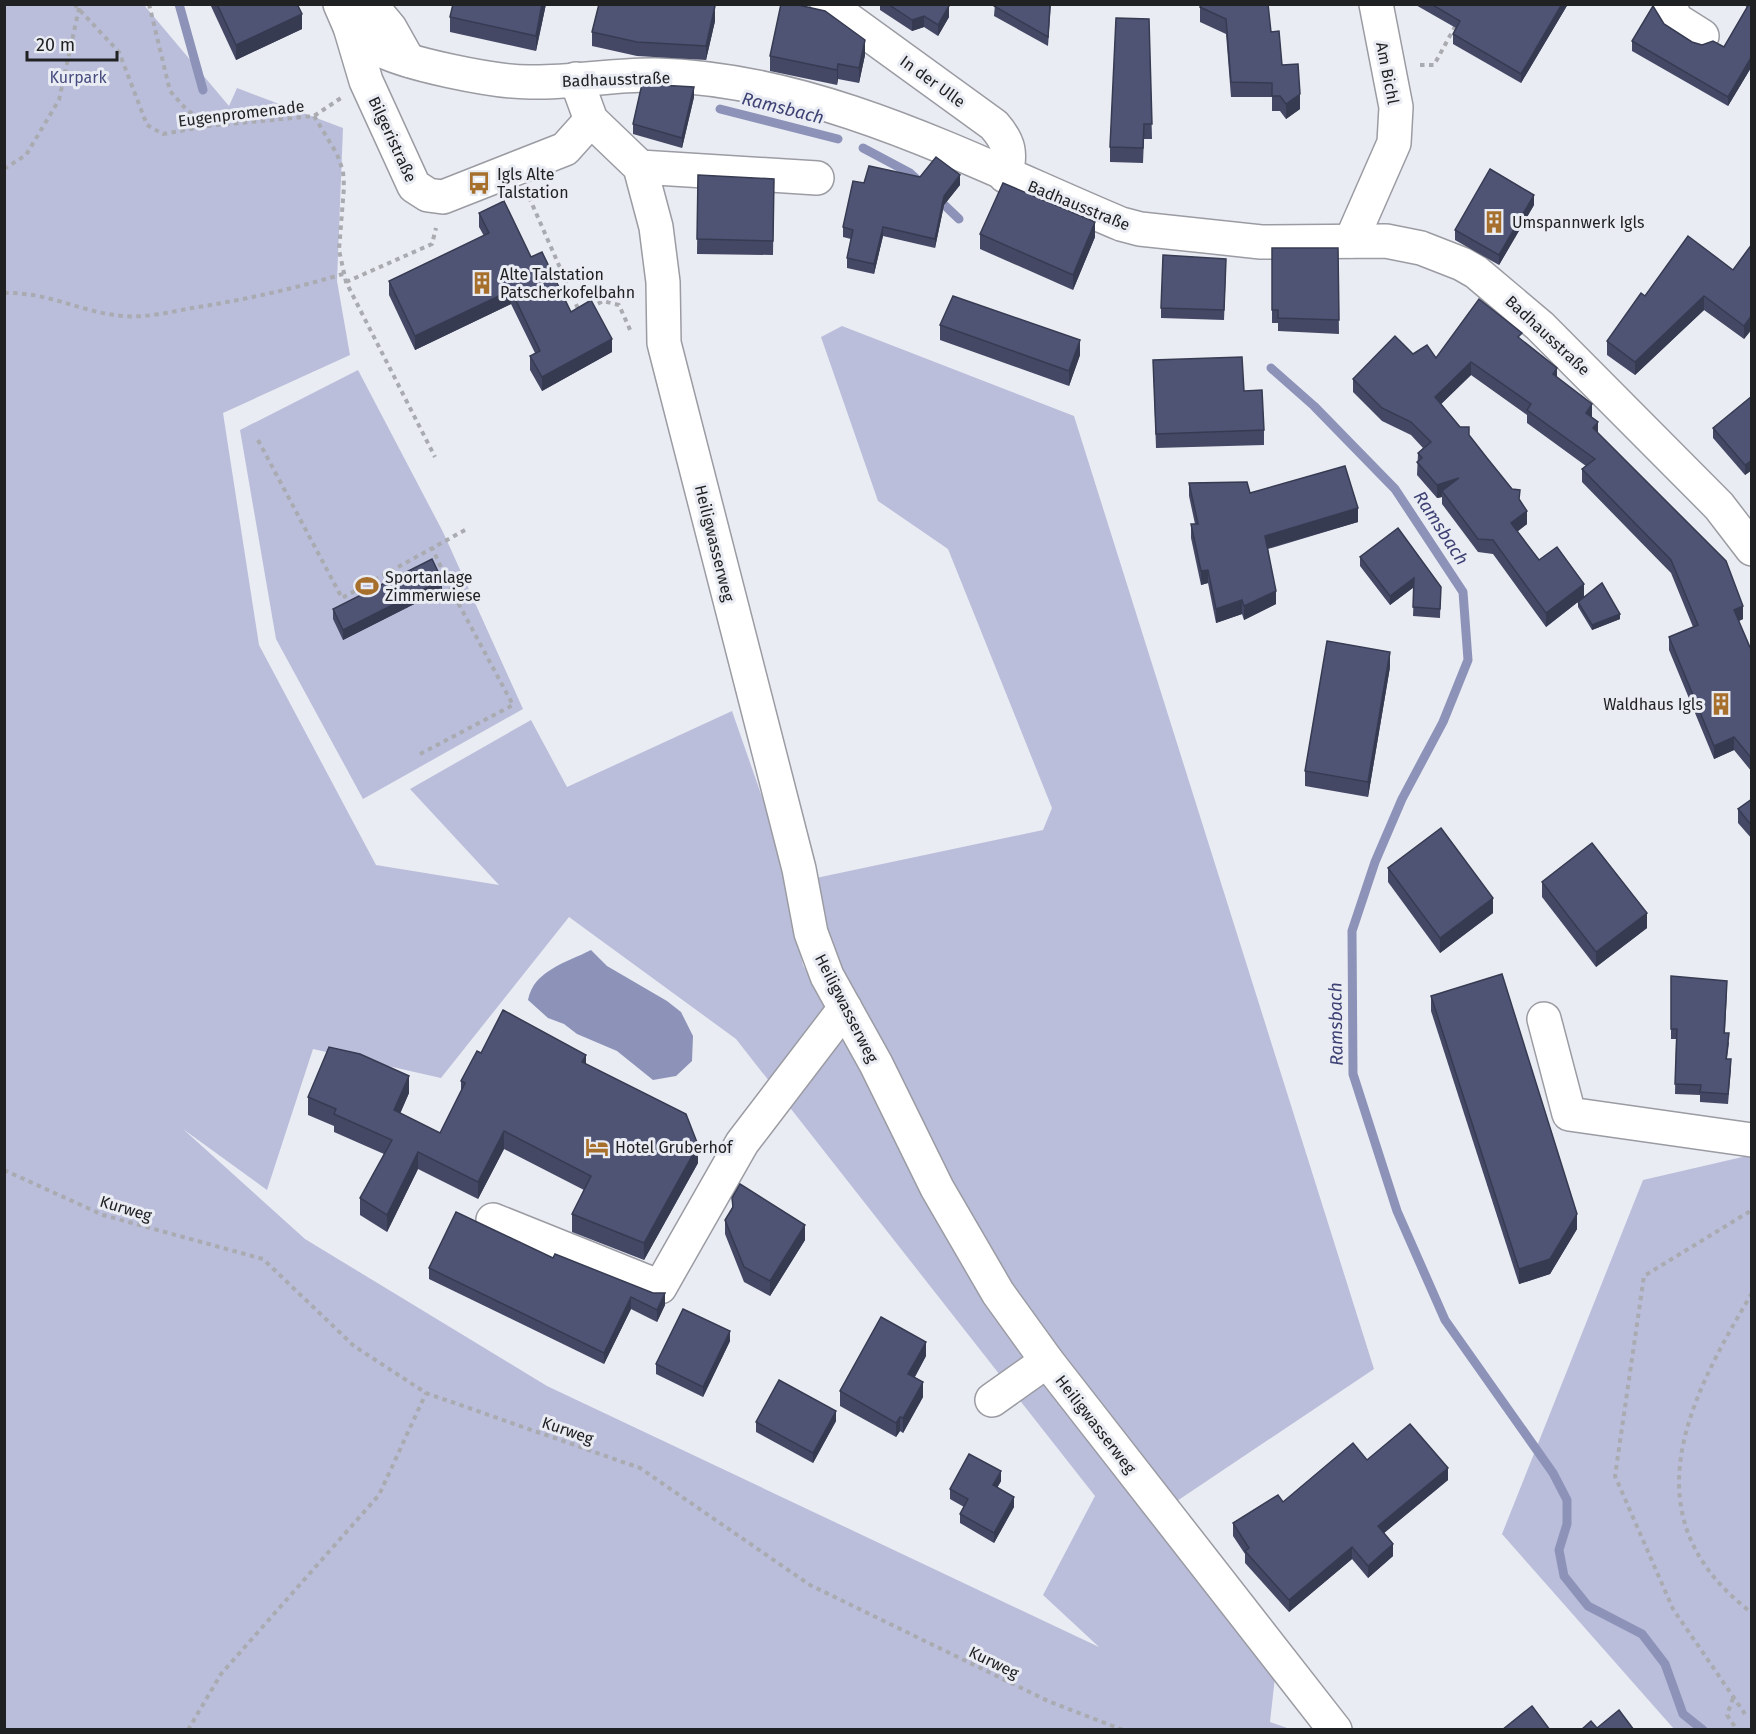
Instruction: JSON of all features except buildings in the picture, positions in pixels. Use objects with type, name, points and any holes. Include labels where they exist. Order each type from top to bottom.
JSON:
[{"type":"street","name":"In der Ulle","points":[[827,4],[994,126],[1007,142],[1009,150],[1005,176]]},
{"type":"street","name":"Am Bichl","points":[[1351,241],[1394,143],[1396,107],[1386,65],[1376,4]]},
{"type":"street","points":[[1670,4],[1675,19],[1702,36]]},
{"type":"street","name":"Badhausstraße","points":[[353,12],[376,47],[408,60],[512,81],[666,75],[722,80],[811,99],[859,115],[1140,229],[1236,241],[1404,243],[1447,256],[1476,272],[1540,326],[1719,506],[1752,549]]},
{"type":"street","name":"Bilgeristraße","points":[[353,12],[366,81],[414,186],[428,195],[443,197]]},
{"type":"street","points":[[576,79],[591,120],[640,166],[817,178]]},
{"type":"street","points":[[443,197],[565,149],[591,120]]},
{"type":"street","name":"Heiligwasserweg","points":[[640,166],[656,227],[663,282],[664,343],[799,869],[811,933],[826,976],[968,1243],[998,1293],[1047,1361],[1335,1730]]},
{"type":"street","points":[[493,1220],[660,1287],[742,1143],[845,1008]]},
{"type":"street","points":[[1544,1018],[1569,1114],[1752,1140]]},
{"type":"street","points":[[992,1400],[1047,1361]]},
{"type":"path","name":"Eugenpromenade","points":[[74,4],[80,6],[119,52],[147,125],[163,134],[208,126],[314,116],[366,81]]},
{"type":"path","points":[[149,4],[170,92],[186,109],[208,126]]},
{"type":"path","points":[[4,169],[26,155],[59,100],[80,6]]},
{"type":"path","points":[[1386,65],[1434,65],[1462,15]]},
{"type":"path","points":[[314,116],[337,154],[343,171],[344,187],[339,249],[343,274],[435,457]]},
{"type":"path","points":[[517,168],[580,313],[603,301],[619,305],[633,335]]},
{"type":"path","points":[[346,282],[432,244],[443,197]]},
{"type":"path","points":[[4,293],[38,294],[102,314],[128,317],[279,293],[343,274]]},
{"type":"path","points":[[258,440],[342,598],[465,530]]},
{"type":"path","points":[[420,754],[513,705],[432,549]]},
{"type":"path","name":"Kurweg","points":[[4,1170],[104,1215],[263,1259],[354,1346],[426,1393],[640,1468],[810,1585],[1048,1701],[1123,1730]]},
{"type":"path","points":[[1745,1714],[1673,1609],[1615,1476],[1644,1276],[1752,1210]]},
{"type":"path","points":[[1752,1293],[1720,1345],[1702,1384],[1680,1450],[1678,1482],[1680,1509],[1691,1539],[1727,1594],[1752,1613]]},
{"type":"path","points":[[188,1730],[220,1674],[378,1495],[426,1393]]},
{"type":"path","points":[[1733,1698],[1727,1714],[1737,1729]]},
{"type":"green space","name":"Kurpark","points":[[5,5],[144,5],[229,106],[237,88],[343,128],[337,281],[350,355],[223,413],[259,645],[376,865],[499,885],[410,789],[531,720],[567,787],[732,711],[769,817],[803,965],[946,1225],[1275,1677],[1270,1722],[1290,1729],[5,1730]],"holes":[[[569,917],[736,1039],[1095,1496],[1043,1595],[1099,1647],[547,1386],[305,1239],[183,1129],[267,1190],[313,1049],[441,1078]]]},
{"type":"green space","points":[[842,326],[1074,416],[1374,1369],[1174,1503],[1049,1350],[915,1129],[826,941],[816,878],[1043,830],[1052,808],[948,549],[878,501],[821,337]]},
{"type":"green space","name":"Sportanlage Zimmerwiese","points":[[358,370],[443,532],[523,709],[363,799],[276,639],[240,430]]},
{"type":"green space","points":[[1751,1155],[1751,1729],[1674,1729],[1502,1534],[1643,1180]]},
{"type":"shaded area","points":[[591,950],[607,966],[667,1001],[681,1012],[693,1036],[692,1061],[676,1076],[653,1080],[617,1051],[577,1034],[564,1024],[548,1018],[528,1000],[531,990],[544,974]]},
{"type":"waterway","name":"Ramsbach","points":[[179,4],[203,90]]},
{"type":"waterway","name":"Ramsbach","points":[[720,109],[838,139]]},
{"type":"waterway","name":"Ramsbach","points":[[863,148],[910,173],[920,182]]},
{"type":"waterway","name":"Ramsbach","points":[[937,198],[959,219]]},
{"type":"waterway","name":"Ramsbach","points":[[1271,368],[1314,406],[1395,489],[1463,592],[1468,660],[1443,722],[1402,799],[1375,862],[1352,931],[1353,1074],[1397,1211],[1445,1320],[1553,1473],[1567,1500],[1567,1524],[1559,1550],[1564,1576],[1588,1606],[1642,1634],[1665,1664],[1683,1714],[1703,1730]]},
{"type":"place","name":"Igls Alte Talstation","points":[[479,183]]},
{"type":"place","name":"Umspannwerk Igls","points":[[1494,222]]},
{"type":"place","name":"Alte Talstation Patscherkofelbahn","points":[[482,283]]},
{"type":"place","name":"Sportanlage Zimmerwiese","points":[[367,586]]},
{"type":"place","name":"Waldhaus Igls","points":[[1721,704]]},
{"type":"place","name":"Hotel Gruberhof","points":[[597,1147]]}]
